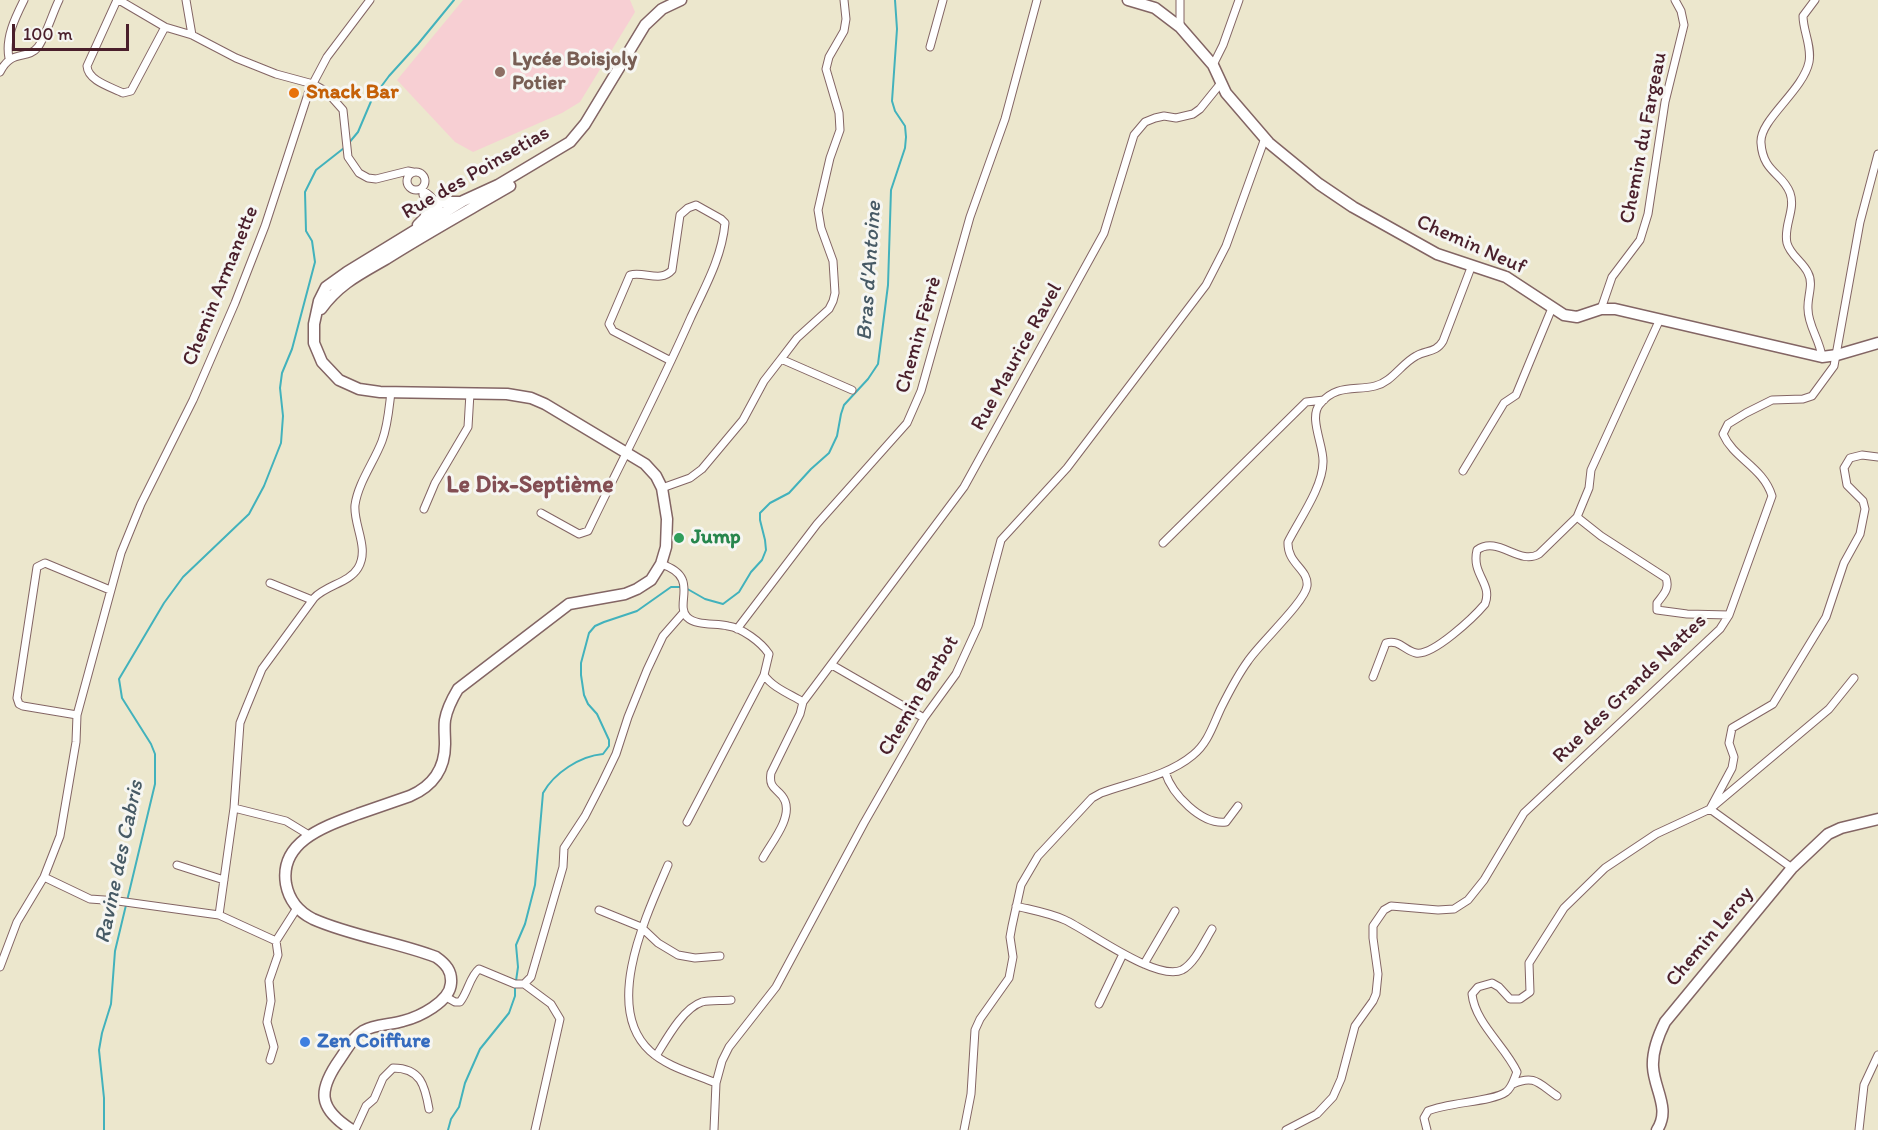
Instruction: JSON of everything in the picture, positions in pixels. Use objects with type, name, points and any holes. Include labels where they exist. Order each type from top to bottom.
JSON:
[{"type":"main road","name":"Rue des Poinsetias","points":[[443,218],[463,201],[498,184],[570,142],[585,124],[639,33],[669,4],[681,0]]},
{"type":"main road","name":"Chemin Neuf","points":[[1128,0],[1155,8],[1180,27],[1213,66],[1226,93],[1265,138],[1281,155],[1319,184],[1380,223],[1437,254],[1506,277],[1564,315],[1577,317],[1601,309],[1615,309],[1822,357],[1878,343]]},
{"type":"main road","name":"Rue des Poinsetias","points":[[297,908],[288,891],[286,868],[292,852],[309,835],[330,824],[421,791],[431,783],[439,773],[445,747],[444,721],[449,704],[458,689],[569,604],[637,590],[651,580],[661,564],[666,548],[667,530],[662,488],[656,476],[645,464],[545,404],[531,398],[507,394],[391,392],[359,389],[339,381],[328,372],[314,343],[318,301],[326,287],[443,218],[570,150],[592,127],[657,14]]},
{"type":"main road","points":[[410,238],[433,204],[463,201]]},
{"type":"main road","name":"Chemin Leroy","points":[[1657,1130],[1662,1122],[1663,1111],[1654,1077],[1655,1044],[1661,1030],[1682,1000],[1792,868],[1828,834],[1847,826],[1878,819]]},
{"type":"main road","points":[[297,908],[313,919],[436,957],[445,964],[450,972],[451,988],[446,997],[410,1019],[371,1028],[353,1039],[328,1076],[323,1092],[326,1106],[333,1116],[353,1130]]},
{"type":"street","points":[[0,72],[9,58],[11,28],[24,0]]},
{"type":"street","points":[[9,58],[29,53],[38,47],[59,0]]},
{"type":"street","points":[[165,27],[131,91],[123,93],[91,77],[87,72],[87,66],[118,0],[165,27],[192,35],[257,67],[312,84],[334,98],[343,110],[348,157],[355,168],[368,178],[390,176],[408,171],[418,172],[424,175],[426,181],[423,189]]},
{"type":"street","points":[[186,0],[192,35]]},
{"type":"street","name":"Chemin Armanette","points":[[0,967],[17,922],[44,877],[60,836],[76,742],[77,715],[121,552],[141,504],[193,400],[253,259],[312,84],[335,45],[370,0]]},
{"type":"street","points":[[662,488],[690,478],[702,469],[743,420],[764,381],[781,359],[798,338],[829,309],[835,293],[833,261],[821,228],[818,210],[830,158],[840,130],[839,112],[826,69],[829,57],[844,31],[846,19],[844,0]]},
{"type":"street","points":[[930,46],[943,0]]},
{"type":"street","name":"Chemin Fèrrè","points":[[737,629],[817,524],[900,432],[913,413],[970,217],[1005,119],[1037,0]]},
{"type":"street","points":[[1180,0],[1180,27]]},
{"type":"street","points":[[1213,66],[1239,0]]},
{"type":"street","name":"Chemin du Fargeau","points":[[1601,309],[1612,277],[1640,240],[1648,214],[1665,102],[1684,25],[1681,11],[1675,0]]},
{"type":"street","points":[[1815,0],[1803,16],[1809,46],[1809,62],[1801,80],[1765,126],[1761,136],[1761,145],[1766,163],[1790,194],[1792,204],[1786,231],[1787,244],[1808,271],[1810,323],[1821,346],[1822,357]]},
{"type":"street","name":"Rue Maurice Ravel","points":[[763,858],[785,818],[784,798],[773,787],[770,781],[771,773],[800,714],[803,702],[964,487],[1104,233],[1134,135],[1145,122],[1155,118],[1164,116],[1176,118],[1193,114],[1200,109],[1221,83]]},
{"type":"street","name":"Chemin Barbot","points":[[714,1130],[716,1083],[722,1061],[729,1047],[776,987],[864,823],[924,718],[956,674],[978,627],[1001,540],[1067,468],[1193,304],[1218,266],[1265,138]]},
{"type":"street","name":"Rue des Grands Nattes","points":[[1286,1130],[1317,1114],[1333,1097],[1341,1079],[1355,1026],[1376,994],[1378,974],[1372,938],[1373,926],[1384,910],[1391,906],[1454,909],[1468,900],[1484,880],[1524,813],[1720,629],[1729,615],[1772,496],[1768,484],[1727,443],[1723,434],[1728,424],[1746,412],[1772,400],[1803,399],[1812,396],[1834,366],[1860,222],[1878,154]]},
{"type":"street","points":[[407,182],[413,172]]},
{"type":"street","points":[[390,176],[407,182],[413,189],[423,189]]},
{"type":"street","points":[[423,189],[443,218]]},
{"type":"street","points":[[540,513],[579,534],[588,531],[671,361],[717,261],[724,238],[725,223],[696,205],[680,215],[672,270],[668,275],[663,276],[636,273],[630,275],[609,324],[613,331],[671,361]]},
{"type":"street","points":[[964,1130],[971,1094],[975,1030],[1008,978],[1013,957],[1011,937],[1021,885],[1038,856],[1092,798],[1165,772],[1201,748],[1208,738],[1232,685],[1248,660],[1305,591],[1307,583],[1304,573],[1291,559],[1287,550],[1288,542],[1322,476],[1324,459],[1316,415],[1318,406],[1332,394],[1349,388],[1381,384],[1416,356],[1433,351],[1441,345],[1472,265]]},
{"type":"street","points":[[1463,471],[1504,403],[1515,395],[1552,308]]},
{"type":"street","points":[[1373,677],[1386,643],[1397,643],[1419,653],[1430,651],[1485,604],[1487,592],[1476,567],[1477,550],[1488,545],[1496,546],[1533,557],[1539,554],[1577,517],[1588,488],[1591,470],[1660,319]]},
{"type":"street","points":[[781,359],[852,390]]},
{"type":"street","points":[[219,915],[234,808],[238,739],[243,715],[262,669],[312,600],[324,589],[354,573],[359,566],[363,548],[356,522],[356,502],[382,441],[388,420],[391,392]]},
{"type":"street","points":[[424,509],[435,483],[468,427],[470,393]]},
{"type":"street","points":[[1163,543],[1306,402],[1324,400]]},
{"type":"street","points":[[1710,808],[1731,768],[1734,757],[1729,743],[1732,728],[1773,704],[1783,689],[1826,617],[1844,563],[1860,534],[1865,509],[1863,501],[1846,485],[1844,468],[1850,458],[1862,455],[1878,457]]},
{"type":"street","points":[[1577,517],[1610,542],[1666,578],[1668,584],[1657,603],[1657,610],[1687,614],[1729,615]]},
{"type":"street","points":[[77,715],[23,706],[19,704],[17,698],[37,567],[45,562],[110,590]]},
{"type":"street","points":[[524,984],[531,977],[550,916],[563,867],[564,848],[585,816],[616,754],[643,679],[663,636],[684,612],[685,592],[682,579],[677,572],[661,564]]},
{"type":"street","points":[[270,583],[312,600]]},
{"type":"street","points":[[684,612],[695,621],[737,629],[765,648],[769,654],[764,675],[687,822]]},
{"type":"street","points":[[832,665],[924,718]]},
{"type":"street","points":[[764,675],[773,685],[803,702]]},
{"type":"street","points":[[1427,1130],[1424,1118],[1428,1111],[1452,1103],[1496,1096],[1506,1092],[1513,1084],[1517,1072],[1512,1061],[1473,1007],[1472,994],[1478,987],[1492,983],[1510,999],[1520,999],[1530,992],[1528,963],[1564,908],[1605,868],[1656,834],[1710,808],[1829,709],[1854,678]]},
{"type":"street","points":[[1165,772],[1168,783],[1178,796],[1213,822],[1226,822],[1238,806]]},
{"type":"street","points":[[234,808],[286,821],[309,835]]},
{"type":"street","points":[[1710,808],[1792,868]]},
{"type":"street","points":[[177,865],[224,880]]},
{"type":"street","points":[[668,865],[641,927],[627,1004],[631,1023],[638,1039],[656,1056],[716,1083]]},
{"type":"street","points":[[44,877],[90,899],[219,915],[276,940]]},
{"type":"street","points":[[1016,906],[1063,920],[1123,954],[1170,972],[1189,965],[1212,929]]},
{"type":"street","points":[[270,1060],[274,1047],[267,1022],[271,1000],[270,981],[278,955],[276,940],[297,908]]},
{"type":"street","points":[[599,910],[641,927],[658,943],[678,955],[695,958],[720,956]]},
{"type":"street","points":[[1144,963],[1175,911]]},
{"type":"street","points":[[1099,1004],[1123,954]]},
{"type":"street","points":[[446,997],[460,1002],[476,970],[482,969],[515,984],[524,984],[551,1004],[560,1019],[535,1130]]},
{"type":"street","points":[[656,1056],[677,1024],[689,1011],[702,1002],[731,1000]]},
{"type":"street","points":[[1859,1130],[1864,1085],[1878,1055]]},
{"type":"street","points":[[353,1130],[366,1106],[374,1099],[383,1078],[393,1068],[406,1070],[421,1080],[426,1089],[429,1109]]},
{"type":"street","points":[[1513,1084],[1531,1078],[1557,1096]]},
{"type":"shaded area","name":"Lycée Boisjoly Potier","points":[[463,0],[630,0],[635,12],[580,102],[562,113],[473,152],[455,142],[397,80]]},
{"type":"waterway","name":"Ravine des Cabris","points":[[348,144],[358,132],[372,99],[454,0]]},
{"type":"waterway","name":"Bras d'Antoine","points":[[516,981],[518,967],[516,945],[525,924],[535,885],[543,793],[568,767],[585,758],[603,754],[609,746],[609,740],[597,714],[584,695],[581,663],[589,633],[595,626],[637,611],[671,587],[684,587],[705,599],[723,604],[739,592],[751,572],[762,560],[766,550],[760,513],[770,503],[789,493],[829,453],[837,436],[844,405],[868,379],[878,364],[888,285],[891,190],[905,148],[906,137],[905,126],[895,111],[892,101],[897,29],[895,0]]},
{"type":"waterway","name":"Ravine des Cabris","points":[[104,1130],[104,1098],[99,1050],[111,1004],[115,951],[155,784],[155,754],[122,698],[119,679],[164,603],[183,577],[249,514],[264,486],[281,443],[282,373],[292,349],[315,262],[312,241],[306,231],[305,192],[316,170],[344,148]]},
{"type":"waterway","name":"Bras d'Antoine","points":[[448,1130],[480,1049],[509,1013],[515,996],[515,986]]},
{"type":"place","name":"Lycée Boisjoly Potier","points":[[500,72]]},
{"type":"place","name":"Snack Bar","points":[[294,93]]},
{"type":"place","name":"Jump","points":[[679,538]]},
{"type":"place","name":"Zen Coiffure","points":[[305,1042]]},
{"type":"district","name":"Le Dix-Septième","points":[[530,486]]}]
